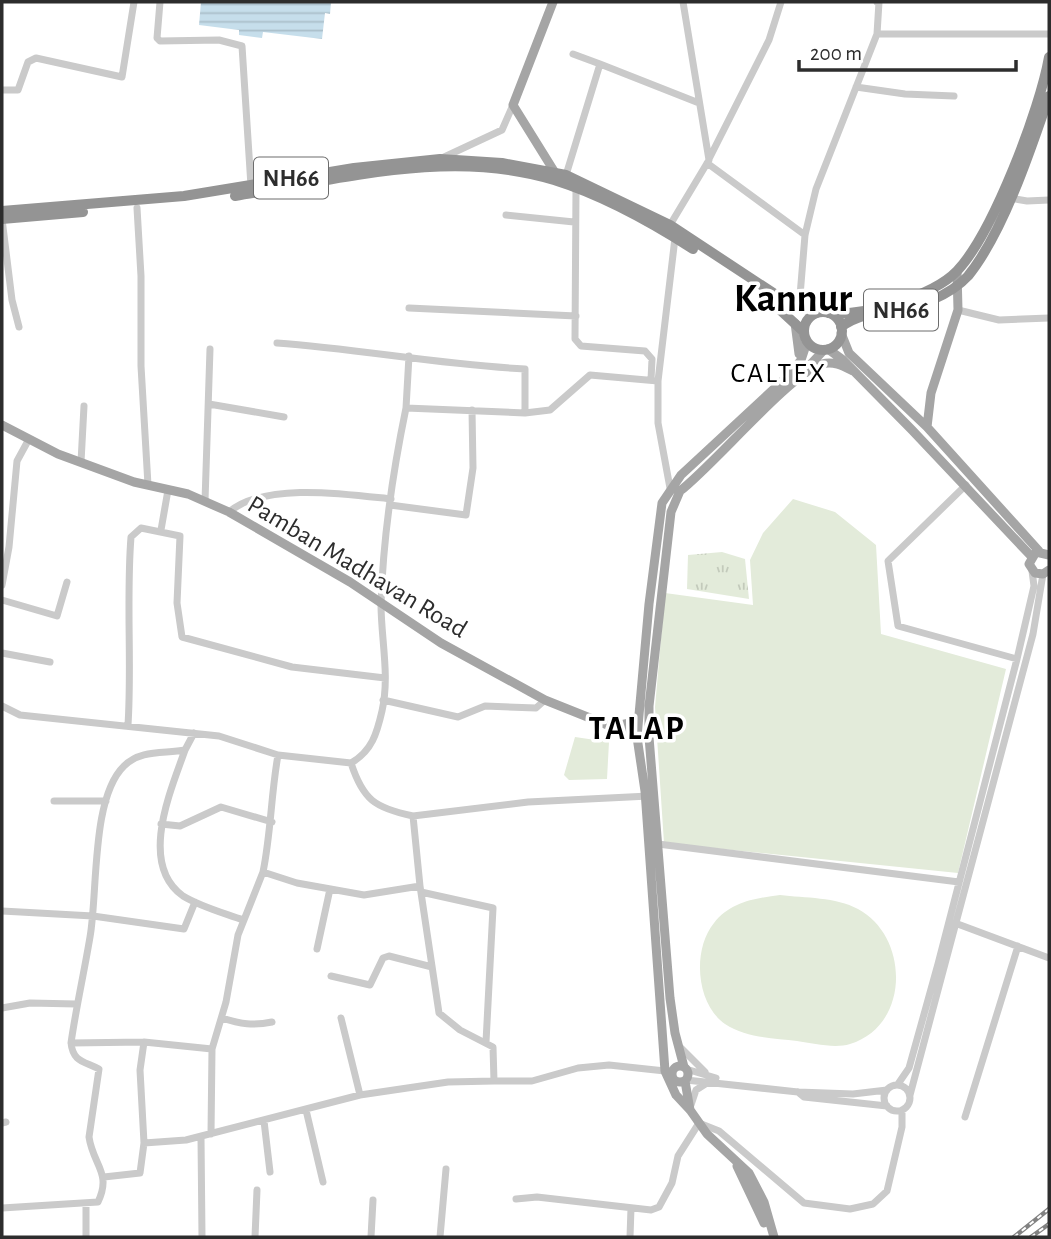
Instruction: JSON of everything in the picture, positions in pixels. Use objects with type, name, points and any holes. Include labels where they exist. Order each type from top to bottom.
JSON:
[{"type":"highway","name":"NH66","points":[[823,313],[864,311],[903,300],[945,281],[957,271],[976,243],[994,208],[1025,137],[1046,87],[1049,57]]},
{"type":"highway","name":"NH66","points":[[2,211],[184,196],[354,168],[440,159],[561,177],[670,225],[770,297],[814,348],[826,350],[837,344],[841,330],[853,319],[912,308],[958,285],[985,250],[1045,120],[1049,96]]},
{"type":"highway","name":"NH66","points":[[2,219],[136,208],[435,167],[561,177],[576,188],[676,238],[770,297]]},
{"type":"highway","points":[[770,297],[799,308],[823,313]]},
{"type":"highway","name":"NH66","points":[[823,313],[841,330]]},
{"type":"highway","points":[[805,337],[808,320],[823,313]]},
{"type":"main road","points":[[553,2],[513,105],[561,177]]},
{"type":"main road","points":[[927,427],[931,393],[958,310],[957,271]]},
{"type":"main road","points":[[794,322],[800,347],[794,377]]},
{"type":"main road","points":[[841,330],[849,353],[927,427],[1043,554]]},
{"type":"main road","points":[[794,377],[801,360],[805,337]]},
{"type":"main road","points":[[685,1068],[670,998],[657,844],[637,737],[659,531],[663,503],[670,488],[826,350],[853,371],[966,485],[1043,554]]},
{"type":"main road","points":[[690,1110],[663,1049],[649,796],[649,737],[665,542],[671,512],[680,491],[794,377],[826,363],[838,363],[853,371]]},
{"type":"main road","name":"Pamban Madhavan Road","points":[[2,425],[81,461],[148,485],[205,501],[229,512],[299,550],[441,643],[545,699],[637,737],[649,737]]},
{"type":"main road","points":[[1043,554],[1029,564],[1032,571],[1047,573]]},
{"type":"main road","points":[[610,727],[638,721]]},
{"type":"main road","points":[[685,1068],[678,1066],[676,1095],[754,1181],[774,1237]]},
{"type":"main road","points":[[676,1077],[685,1068]]},
{"type":"main road","points":[[735,1161],[761,1213],[768,1237]]},
{"type":"street","points":[[2,90],[18,90],[28,62],[36,58],[122,77],[134,2]]},
{"type":"street","points":[[160,2],[157,38],[160,41],[219,40],[242,46],[251,186]]},
{"type":"street","points":[[683,2],[708,161],[805,235]]},
{"type":"street","points":[[670,225],[708,161],[769,40],[780,2]]},
{"type":"street","points":[[799,308],[805,235],[816,189],[877,34],[877,2]]},
{"type":"street","points":[[877,34],[1049,34]]},
{"type":"street","points":[[573,54],[699,103]]},
{"type":"street","points":[[561,177],[600,64]]},
{"type":"street","points":[[856,87],[905,94],[954,96]]},
{"type":"street","points":[[440,159],[502,130],[513,105]]},
{"type":"street","points":[[576,188],[574,222],[577,343],[645,351],[652,359],[658,423],[670,488],[680,491]]},
{"type":"street","points":[[1009,198],[1049,200]]},
{"type":"street","points":[[136,208],[148,485]]},
{"type":"street","points":[[506,215],[574,222]]},
{"type":"street","points":[[2,219],[12,300],[19,327]]},
{"type":"street","points":[[654,381],[676,238]]},
{"type":"street","points":[[409,308],[576,316]]},
{"type":"street","points":[[958,310],[999,320],[1049,318]]},
{"type":"street","points":[[277,342],[409,356],[465,367],[525,369],[525,413]]},
{"type":"street","points":[[205,501],[210,349]]},
{"type":"street","points":[[2,706],[20,715],[219,736],[278,755],[351,763],[369,750],[383,700],[385,678],[381,604],[391,502],[406,408],[409,356]]},
{"type":"street","points":[[406,408],[525,413],[557,407],[574,386],[590,375],[654,381]]},
{"type":"street","points":[[209,404],[284,417]]},
{"type":"street","points":[[81,461],[84,406]]},
{"type":"street","points":[[229,512],[243,501],[275,495],[340,495],[466,515],[473,468],[472,411]]},
{"type":"street","points":[[2,585],[17,461],[29,439]]},
{"type":"street","points":[[966,485],[888,561],[898,626],[1017,659]]},
{"type":"street","points":[[161,530],[168,490]]},
{"type":"street","points":[[128,725],[132,672],[129,568],[131,537],[141,528],[180,536],[177,603],[182,637],[292,667],[385,678]]},
{"type":"street","points":[[685,1068],[732,1083],[798,1092],[853,1094],[887,1090],[898,1084],[909,1068],[959,882],[1017,659],[1034,586],[1032,571]]},
{"type":"street","points":[[798,1092],[804,1097],[887,1106],[894,1110],[902,1110],[909,1104],[958,924],[1047,573]]},
{"type":"street","points":[[2,600],[57,616],[67,582]]},
{"type":"street","points":[[2,653],[50,662]]},
{"type":"street","points":[[383,700],[458,716],[485,706],[536,708],[545,699]]},
{"type":"street","points":[[194,733],[185,750],[161,824],[159,841],[169,879],[181,894],[243,920]]},
{"type":"street","points":[[2,1208],[98,1202],[104,1189],[104,1177],[89,1137],[99,1069],[74,1057],[71,1043],[93,916],[97,854],[106,801],[114,779],[138,756],[185,750]]},
{"type":"street","points":[[211,1134],[212,1049],[222,1018],[243,920],[262,872],[272,822],[278,755]]},
{"type":"street","points":[[351,763],[358,786],[368,799],[389,811],[413,816],[528,802],[649,796]]},
{"type":"street","points":[[54,801],[106,801]]},
{"type":"street","points":[[161,824],[180,826],[221,807],[272,822]]},
{"type":"street","points":[[413,816],[439,1013],[460,1030],[486,1042],[495,1052],[494,1081]]},
{"type":"street","points":[[657,844],[959,882]]},
{"type":"street","points":[[262,872],[297,883],[364,895],[421,889],[493,908],[486,1042]]},
{"type":"street","points":[[317,949],[330,889]]},
{"type":"street","points":[[2,911],[93,916],[184,929],[195,902]]},
{"type":"street","points":[[948,920],[1049,958]]},
{"type":"street","points":[[965,1117],[1018,946]]},
{"type":"street","points":[[331,975],[370,985],[383,958],[389,956],[432,967]]},
{"type":"street","points":[[2,1008],[30,1003],[76,1004]]},
{"type":"street","points":[[222,1018],[239,1024],[272,1022]]},
{"type":"street","points":[[341,1018],[360,1094]]},
{"type":"street","points":[[71,1043],[144,1042],[212,1049]]},
{"type":"street","points":[[104,1177],[140,1173],[144,1143],[140,1070],[144,1042]]},
{"type":"street","points":[[678,1045],[711,1078]]},
{"type":"street","points":[[144,1143],[201,1137],[360,1094],[448,1082],[532,1081],[578,1068],[609,1065],[676,1077],[711,1078]]},
{"type":"street","points":[[690,1110],[696,1090],[711,1078]]},
{"type":"street","points":[[898,1084],[906,1088],[911,1095]]},
{"type":"street","points":[[887,1090],[884,1098],[887,1106]]},
{"type":"street","points":[[306,1110],[323,1182]]},
{"type":"street","points":[[516,1199],[537,1197],[631,1208],[659,1207],[672,1183],[678,1156],[699,1123],[719,1131],[804,1203],[850,1209],[873,1205],[887,1191],[902,1127],[902,1110]]},
{"type":"street","points":[[264,1121],[270,1172]]},
{"type":"street","points":[[201,1137],[202,1237]]},
{"type":"street","points":[[440,1237],[446,1169]]},
{"type":"street","points":[[255,1237],[257,1190]]},
{"type":"street","points":[[371,1237],[373,1200]]},
{"type":"street","points":[[86,1204],[86,1237]]},
{"type":"street","points":[[631,1208],[631,1237]]},
{"type":"green space","points":[[793,499],[835,512],[876,545],[881,634],[1006,669],[958,873],[664,843],[655,707],[665,593],[753,605],[750,560],[763,533]]},
{"type":"green space","points":[[722,552],[745,559],[749,599],[687,589],[688,555]]},
{"type":"green space","points":[[575,737],[609,742],[607,779],[569,780],[564,775]]},
{"type":"green space","points":[[780,895],[830,900],[849,905],[875,922],[887,939],[894,959],[896,980],[893,1001],[884,1019],[870,1034],[850,1044],[824,1045],[751,1035],[733,1029],[715,1015],[708,1004],[700,976],[702,947],[707,934],[728,910],[753,900]]},
{"type":"water","points":[[201,2],[331,2],[330,14],[325,13],[322,39],[263,32],[262,38],[239,35],[239,30],[199,25]]},
{"type":"railway","points":[[1014,1237],[1049,1209]]},
{"type":"railway","points":[[1031,1237],[1049,1224]]},
{"type":"district","name":"Kannur","points":[[793,297]]},
{"type":"district","name":"CALTEX","points":[[779,372]]},
{"type":"district","name":"TALAP","points":[[637,727]]}]
